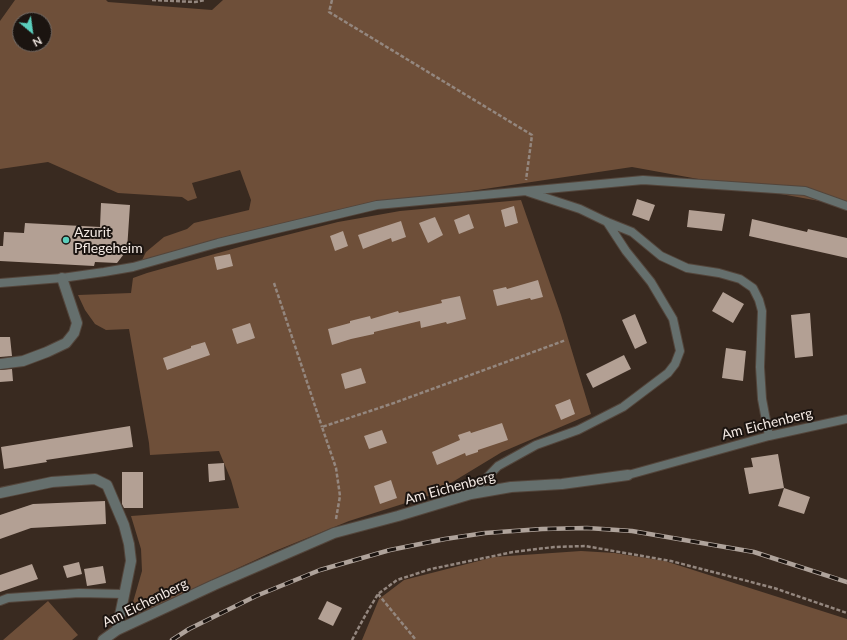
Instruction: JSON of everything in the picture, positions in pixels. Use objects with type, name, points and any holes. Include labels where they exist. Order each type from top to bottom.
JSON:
[{"type":"street","points":[[0,364],[23,361],[47,352],[66,343],[74,333],[77,323],[62,278]]},
{"type":"street","name":"Am Eichenberg","points":[[103,640],[117,630],[214,585],[334,533],[471,494],[511,487],[562,484],[628,475]]},
{"type":"street","points":[[0,493],[52,482],[95,479],[107,485],[124,525],[129,544],[131,561],[117,630]]},
{"type":"lane","points":[[0,283],[62,278],[104,272],[377,205],[525,187],[643,180],[805,191],[847,206]]},
{"type":"lane","points":[[525,187],[632,232],[661,256],[680,265],[687,268],[718,273],[740,279],[753,288],[759,300],[762,311],[760,367],[762,399],[770,436]]},
{"type":"lane","points":[[471,494],[498,466],[536,445],[578,430],[623,407],[668,373],[675,364],[680,351],[673,319],[651,282],[626,251],[607,222]]},
{"type":"lane","name":"Am Eichenberg","points":[[628,475],[770,436],[847,420]]},
{"type":"lane","points":[[0,601],[8,598],[79,593],[124,594]]},
{"type":"path","points":[[152,0],[195,2],[205,0]]},
{"type":"path","points":[[332,0],[328,12],[532,135],[525,187]]},
{"type":"path","points":[[274,283],[336,468],[340,496],[334,533]]},
{"type":"path","points":[[322,427],[394,403],[566,340]]},
{"type":"path","points":[[352,640],[378,594],[397,580],[431,569],[513,552],[554,547],[585,546],[671,561],[774,588],[847,613]]},
{"type":"path","points":[[378,594],[416,640]]},
{"type":"shaded area","points":[[15,0],[106,0],[108,2],[212,10],[223,0],[847,0],[847,206],[632,167],[377,205],[209,242],[142,260],[146,252],[164,237],[187,229],[194,223],[249,210],[251,200],[240,170],[192,183],[197,198],[188,201],[182,197],[118,193],[48,162],[0,169],[0,21]]},
{"type":"shaded area","points":[[521,200],[561,315],[591,414],[502,452],[431,495],[349,521],[275,551],[138,614],[131,609],[142,571],[141,549],[131,516],[239,508],[231,480],[219,451],[150,455],[129,329],[106,330],[95,324],[85,310],[78,295],[131,293],[133,278],[147,273],[243,246],[338,222],[400,211]]},
{"type":"shaded area","points":[[581,551],[615,553],[665,561],[847,619],[847,640],[362,640],[379,599],[404,580],[494,557]]},
{"type":"shaded area","points":[[48,601],[78,635],[72,640],[3,640]]},
{"type":"building","points":[[637,199],[655,205],[649,221],[632,215]]},
{"type":"building","name":"Azurit Pflegeheim","points":[[101,203],[130,205],[127,250],[117,263],[95,262],[94,266],[0,261],[0,246],[3,246],[4,232],[24,233],[25,223],[100,227]]},
{"type":"building","points":[[514,206],[518,223],[505,227],[501,210]]},
{"type":"building","points":[[689,210],[725,214],[722,231],[687,227]]},
{"type":"building","points":[[469,214],[474,228],[459,234],[454,220]]},
{"type":"building","points":[[435,217],[443,235],[428,243],[419,223]]},
{"type":"building","points":[[752,219],[807,232],[808,229],[847,238],[847,258],[749,236]]},
{"type":"building","points":[[401,221],[406,237],[392,242],[391,238],[363,249],[358,235]]},
{"type":"building","points":[[343,231],[348,246],[335,251],[330,236]]},
{"type":"building","points":[[230,254],[233,266],[217,270],[214,257]]},
{"type":"building","points":[[538,280],[543,297],[531,300],[530,298],[497,306],[493,290],[506,287],[507,289]]},
{"type":"building","points":[[723,292],[744,304],[733,323],[712,311]]},
{"type":"building","points":[[460,296],[466,319],[421,328],[420,321],[374,332],[374,334],[332,345],[328,329],[370,316],[371,319],[398,311],[399,313],[442,303],[441,300]]},
{"type":"building","points":[[810,313],[813,356],[795,358],[791,315]]},
{"type":"building","points":[[635,314],[647,343],[635,349],[622,320]]},
{"type":"building","points":[[250,323],[255,338],[237,344],[232,329]]},
{"type":"building","points":[[0,337],[10,337],[12,356],[0,357]]},
{"type":"building","points":[[205,342],[210,355],[167,370],[163,358],[191,348],[191,346]]},
{"type":"building","points":[[726,348],[746,351],[743,381],[722,378]]},
{"type":"building","points":[[624,355],[631,369],[593,388],[586,374]]},
{"type":"building","points":[[361,368],[366,383],[345,389],[341,374]]},
{"type":"building","points":[[12,369],[13,381],[0,382],[0,370]]},
{"type":"building","points":[[570,399],[575,414],[561,420],[555,405]]},
{"type":"building","points":[[502,423],[508,440],[478,450],[478,452],[466,456],[465,453],[437,465],[432,452],[460,440],[458,435],[470,431],[471,433]]},
{"type":"building","points":[[130,426],[133,447],[46,460],[47,462],[4,469],[1,447]]},
{"type":"building","points":[[382,430],[387,443],[369,449],[364,436]]},
{"type":"building","points":[[778,454],[784,488],[749,494],[744,468],[753,467],[751,458]]},
{"type":"building","points":[[224,463],[225,480],[209,482],[208,464]]},
{"type":"building","points":[[122,472],[143,472],[143,508],[124,508],[122,504]]},
{"type":"building","points":[[391,480],[397,498],[380,504],[374,486]]},
{"type":"building","points":[[784,488],[810,497],[804,514],[778,506]]},
{"type":"building","points":[[105,501],[106,524],[31,528],[0,539],[0,515],[33,504]]},
{"type":"building","points":[[79,562],[82,574],[67,578],[63,566]]},
{"type":"building","points":[[32,564],[38,579],[0,592],[0,575]]},
{"type":"building","points":[[103,566],[106,583],[87,586],[84,569]]},
{"type":"building","points":[[327,601],[342,608],[333,626],[318,619]]},
{"type":"railway","points":[[172,640],[189,629],[256,596],[320,570],[390,550],[485,533],[542,529],[587,528],[632,531],[754,552],[847,582]]},
{"type":"place","name":"Azurit Pflegeheim","points":[[66,240]]}]
